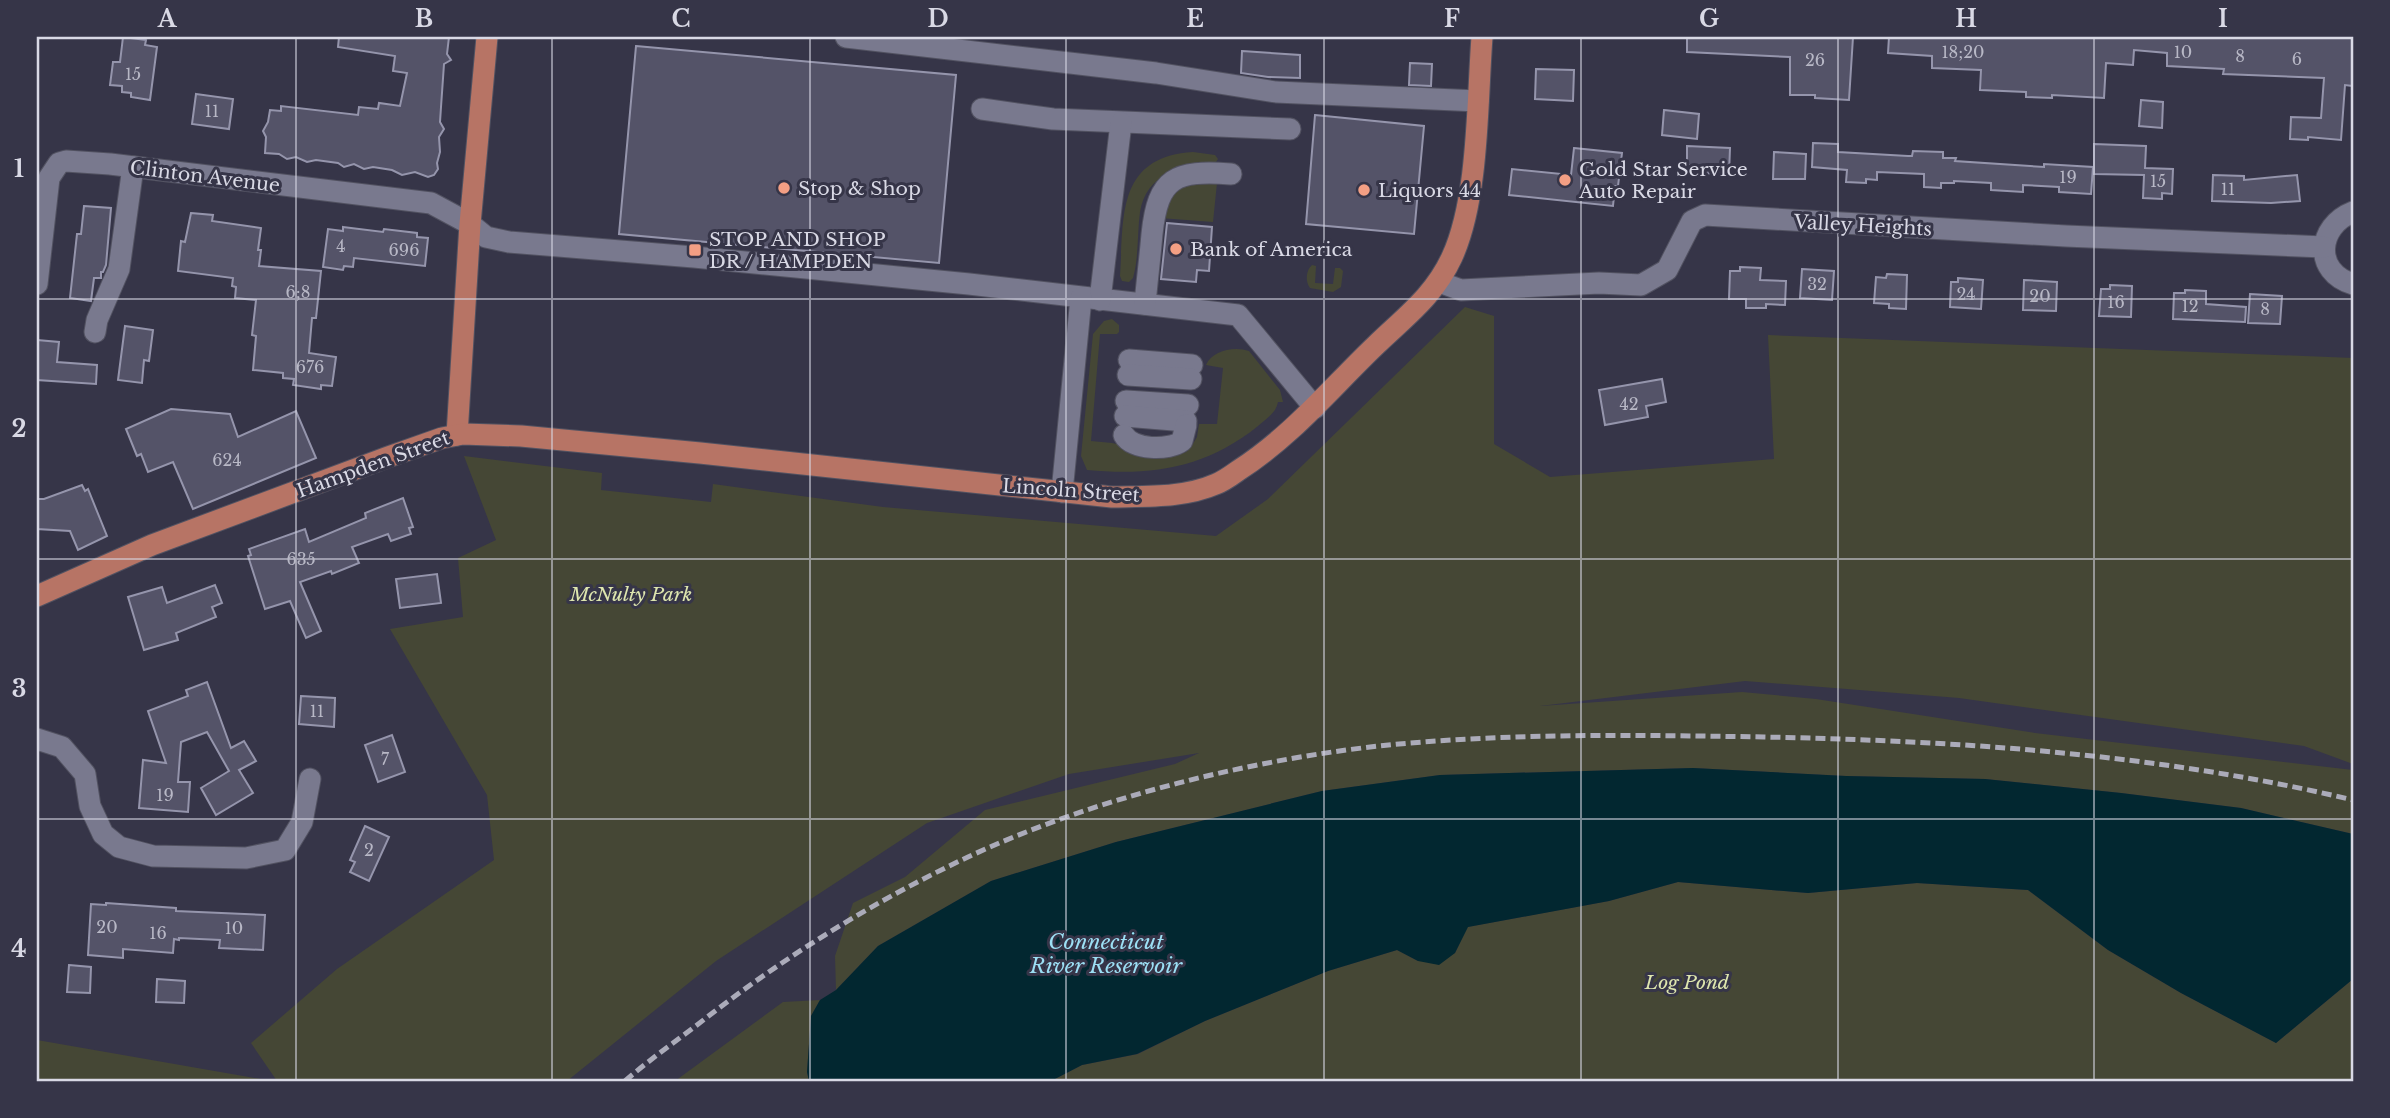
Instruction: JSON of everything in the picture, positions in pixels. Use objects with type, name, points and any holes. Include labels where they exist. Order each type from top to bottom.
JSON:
[{"type":"main road","name":"Hampden Street","points":[[37,596],[152,545],[388,457],[457,435],[470,224],[487,37]]},
{"type":"main road","name":"Lincoln Street","points":[[457,435],[535,437],[1112,497],[1177,495],[1217,484],[1267,452],[1315,408],[1376,344],[1420,306],[1439,282],[1453,255],[1467,208],[1482,37]]},
{"type":"street","points":[[846,37],[1156,73],[1276,92],[1478,101]]},
{"type":"street","points":[[982,109],[1053,119],[1290,130]]},
{"type":"street","points":[[1062,492],[1121,123]]},
{"type":"street","name":"Clinton Avenue","points":[[37,284],[49,178],[59,163],[66,160],[431,203],[470,224],[486,237],[509,242],[970,284],[1238,315],[1315,408]]},
{"type":"street","points":[[95,332],[97,320],[114,284],[123,254],[133,167]]},
{"type":"street","points":[[1141,304],[1154,215],[1161,192],[1170,182],[1185,176],[1203,173],[1231,174]]},
{"type":"street","points":[[2353,212],[2332,225],[2326,235],[2324,247],[2331,270],[2339,278],[2353,284]]},
{"type":"street","name":"Valley Heights","points":[[1439,282],[1461,290],[1599,283],[1641,285],[1667,270],[1692,221],[1705,215],[2066,236],[2324,247]]},
{"type":"street","points":[[1129,368],[1192,372]]},
{"type":"street","points":[[1125,420],[1186,421],[1182,441],[1167,447],[1133,444],[1126,440],[1125,420]]},
{"type":"street","points":[[37,739],[62,747],[85,774],[90,806],[103,834],[119,847],[153,856],[246,858],[285,850],[302,822],[310,779]]},
{"type":"green space","points":[[1193,152],[1215,155],[1218,159],[1216,162],[1179,168],[1168,173],[1150,188],[1140,212],[1133,278],[1129,282],[1122,281],[1122,232],[1129,194],[1137,178],[1150,165],[1168,156]]},
{"type":"green space","points":[[1192,183],[1217,183],[1213,222],[1160,218],[1176,189]]},
{"type":"green space","points":[[1312,265],[1316,266],[1315,283],[1333,284],[1335,268],[1340,268],[1343,271],[1341,287],[1333,292],[1310,288],[1307,276]]},
{"type":"green space","name":"McNulty Park","points":[[1465,307],[1494,316],[1494,444],[1550,477],[1774,459],[1768,335],[2353,358],[2353,764],[2304,746],[1959,698],[1745,681],[1540,706],[1742,692],[1816,699],[2035,733],[2353,770],[2353,834],[2241,808],[1985,779],[1846,776],[1693,768],[1440,775],[1322,791],[1116,842],[991,881],[878,946],[836,990],[835,956],[853,903],[905,877],[985,810],[1175,764],[1199,753],[1069,774],[927,823],[716,961],[567,1081],[277,1081],[251,1043],[337,969],[494,860],[487,795],[390,629],[463,617],[458,558],[496,540],[464,456],[602,473],[601,490],[711,502],[713,484],[883,507],[1216,536],[1268,499]]},
{"type":"green space","points":[[1112,319],[1119,325],[1119,332],[1100,334],[1091,441],[1174,456],[1186,452],[1197,437],[1199,424],[1217,424],[1223,368],[1206,365],[1213,356],[1224,351],[1249,351],[1280,390],[1283,402],[1278,402],[1271,415],[1238,440],[1198,460],[1134,472],[1087,470],[1081,456],[1093,334],[1104,321]]},
{"type":"green space","name":"Log Pond","points":[[1678,882],[1808,893],[1917,883],[2028,890],[2108,950],[2181,993],[2276,1043],[2353,979],[2353,1081],[1051,1081],[1082,1065],[1138,1054],[1205,1021],[1328,971],[1397,950],[1418,961],[1455,953],[1467,927],[1609,901]]},
{"type":"green space","points":[[820,1000],[811,1016],[807,1072],[809,1081],[675,1081],[783,1002]]},
{"type":"green space","points":[[37,1040],[261,1079],[263,1081],[37,1081]]},
{"type":"water","name":"Connecticut River Reservoir","points":[[1693,768],[1846,776],[1985,779],[2241,808],[2353,834],[2353,979],[2276,1043],[2181,993],[2108,950],[2028,890],[1917,883],[1808,893],[1678,882],[1609,901],[1468,927],[1455,953],[1439,965],[1418,961],[1397,950],[1328,971],[1205,1021],[1137,1054],[1082,1065],[1051,1081],[809,1081],[807,1072],[811,1016],[820,1000],[836,990],[878,946],[991,881],[1116,842],[1322,791],[1440,775]]},
{"type":"building","points":[[123,37],[146,40],[145,45],[157,47],[150,100],[131,97],[131,93],[122,92],[122,86],[110,85],[113,62],[120,62]]},
{"type":"building","points":[[339,37],[449,37],[447,54],[451,60],[444,64],[440,122],[444,129],[439,137],[438,169],[434,175],[428,177],[415,172],[402,175],[392,170],[373,167],[364,169],[354,164],[344,167],[338,163],[316,160],[307,162],[296,157],[287,159],[279,154],[265,153],[266,137],[263,131],[270,110],[281,111],[281,106],[358,115],[359,107],[378,109],[379,103],[400,106],[407,73],[393,71],[395,56],[338,47]]},
{"type":"building","points":[[1687,37],[1853,37],[1849,100],[1815,98],[1815,95],[1790,95],[1790,57],[1687,52]]},
{"type":"building","points":[[1889,37],[2353,37],[2353,86],[2345,85],[2341,140],[2308,137],[2308,140],[2290,139],[2291,117],[2321,118],[2324,78],[2223,74],[2224,69],[2167,66],[2167,53],[2134,50],[2133,65],[2106,63],[2104,98],[2052,95],[2052,98],[2026,97],[2026,92],[1980,90],[1981,70],[1932,68],[1932,56],[1888,53]]},
{"type":"building","name":"Stop & Shop","points":[[636,46],[956,75],[939,263],[619,234]]},
{"type":"building","points":[[1242,51],[1300,55],[1300,78],[1241,73]]},
{"type":"building","points":[[1410,63],[1432,64],[1431,86],[1409,85]]},
{"type":"building","points":[[1536,69],[1574,70],[1573,101],[1535,99]]},
{"type":"building","points":[[196,94],[233,99],[229,129],[192,124]]},
{"type":"building","points":[[2141,100],[2163,102],[2162,128],[2139,126]]},
{"type":"building","points":[[1664,110],[1699,114],[1697,139],[1662,135]]},
{"type":"building","name":"Liquors 44","points":[[1315,115],[1424,126],[1414,234],[1306,224]]},
{"type":"building","points":[[1813,143],[1838,144],[1838,152],[1912,156],[1913,151],[1943,152],[1943,158],[1956,158],[1955,161],[2044,167],[2044,164],[2093,167],[2091,194],[2059,192],[2059,187],[2023,185],[2023,192],[1991,190],[1991,183],[1954,181],[1941,183],[1941,188],[1924,187],[1924,174],[1877,172],[1877,180],[1866,179],[1866,183],[1846,182],[1847,170],[1812,167]]},
{"type":"building","points":[[2094,144],[2146,146],[2145,168],[2173,169],[2172,194],[2162,193],[2162,199],[2143,198],[2144,175],[2094,174]]},
{"type":"building","points":[[1687,146],[1730,148],[1729,174],[1699,173],[1699,166],[1687,165]]},
{"type":"building","name":"Gold Star Service Auto Repair","points":[[1574,148],[1622,153],[1613,206],[1509,195],[1512,169],[1571,175]]},
{"type":"building","points":[[1774,152],[1806,154],[1805,179],[1773,179]]},
{"type":"building","points":[[2213,175],[2244,176],[2244,180],[2297,175],[2300,201],[2212,201]]},
{"type":"building","points":[[84,206],[111,208],[106,265],[101,272],[101,278],[94,278],[91,301],[70,298],[77,234],[81,234]]},
{"type":"building","points":[[191,213],[213,215],[212,221],[261,228],[259,266],[321,271],[309,353],[336,357],[332,386],[321,385],[321,389],[293,385],[294,379],[283,378],[283,373],[253,370],[256,336],[252,335],[256,300],[235,298],[233,278],[178,271],[181,241],[185,242]]},
{"type":"building","name":"Bank of America","points":[[1167,223],[1212,227],[1209,271],[1197,270],[1196,282],[1161,279]]},
{"type":"building","points":[[343,227],[417,233],[417,237],[428,238],[425,266],[354,258],[353,267],[344,266],[343,270],[323,267],[328,229],[343,231]]},
{"type":"building","points":[[1740,267],[1761,268],[1760,280],[1786,281],[1785,305],[1766,304],[1766,308],[1746,308],[1746,299],[1729,299],[1730,271],[1740,271]]},
{"type":"building","points":[[1802,269],[1834,271],[1832,300],[1800,298]]},
{"type":"building","points":[[1887,274],[1907,275],[1906,309],[1889,308],[1889,304],[1874,303],[1876,277],[1886,278]]},
{"type":"building","points":[[1958,278],[1983,280],[1981,309],[1950,307],[1951,282],[1958,282]]},
{"type":"building","points":[[2024,280],[2057,282],[2056,311],[2023,310]]},
{"type":"building","points":[[2110,285],[2132,286],[2131,317],[2099,316],[2101,289],[2110,289]]},
{"type":"building","points":[[2185,290],[2206,291],[2206,304],[2246,307],[2245,322],[2173,319],[2174,293],[2185,293]]},
{"type":"building","points":[[2250,294],[2282,296],[2280,324],[2248,323]]},
{"type":"building","points":[[125,326],[153,330],[149,361],[144,360],[142,383],[118,380]]},
{"type":"building","points":[[37,340],[59,342],[57,362],[97,365],[96,384],[37,380]]},
{"type":"building","points":[[1662,379],[1666,402],[1646,406],[1648,417],[1605,425],[1599,390]]},
{"type":"building","points":[[171,409],[230,414],[238,437],[296,411],[316,458],[193,509],[173,462],[148,472],[141,454],[137,456],[126,429]]},
{"type":"building","points":[[82,485],[85,491],[88,489],[107,536],[78,550],[70,531],[37,529],[37,499]]},
{"type":"building","points":[[403,498],[413,527],[409,528],[411,534],[391,541],[388,534],[352,547],[359,563],[332,574],[331,571],[300,582],[321,631],[306,638],[290,601],[265,609],[248,556],[251,555],[249,549],[305,529],[309,542],[366,518],[365,513]]},
{"type":"building","points":[[437,574],[441,603],[400,608],[396,579]]},
{"type":"building","points":[[215,585],[222,603],[212,607],[216,617],[176,633],[178,640],[144,650],[128,597],[162,587],[167,603]]},
{"type":"building","points":[[207,682],[231,748],[244,741],[256,761],[239,770],[253,793],[216,815],[201,788],[229,771],[207,732],[181,742],[178,782],[190,782],[188,812],[139,808],[143,760],[166,763],[148,711],[188,696],[186,690]]},
{"type":"building","points":[[301,696],[335,698],[334,727],[299,724]]},
{"type":"building","points":[[392,735],[405,772],[378,782],[365,745]]},
{"type":"building","points":[[365,826],[389,837],[369,881],[350,872],[355,862],[350,860]]},
{"type":"building","points":[[91,904],[176,908],[176,911],[265,915],[263,950],[219,948],[220,940],[179,938],[174,939],[173,953],[123,949],[123,958],[88,955]]},
{"type":"building","points":[[69,965],[91,967],[90,993],[67,992]]},
{"type":"building","points":[[157,979],[185,981],[184,1003],[156,1002]]},
{"type":"railway","points":[[625,1081],[794,955],[897,893],[968,857],[1018,835],[1124,798],[1235,770],[1346,750],[1445,740],[1536,736],[1764,737],[1913,742],[2134,761],[2208,771],[2353,800]]},
{"type":"place","name":"Gold Star Service Auto Repair","points":[[1565,180]]},
{"type":"place","name":"Stop & Shop","points":[[784,188]]},
{"type":"place","name":"Liquors 44","points":[[1364,190]]},
{"type":"place","name":"Bank of America","points":[[1176,249]]},
{"type":"place","name":"STOP AND SHOP DR / HAMPDEN","points":[[695,250]]}]
